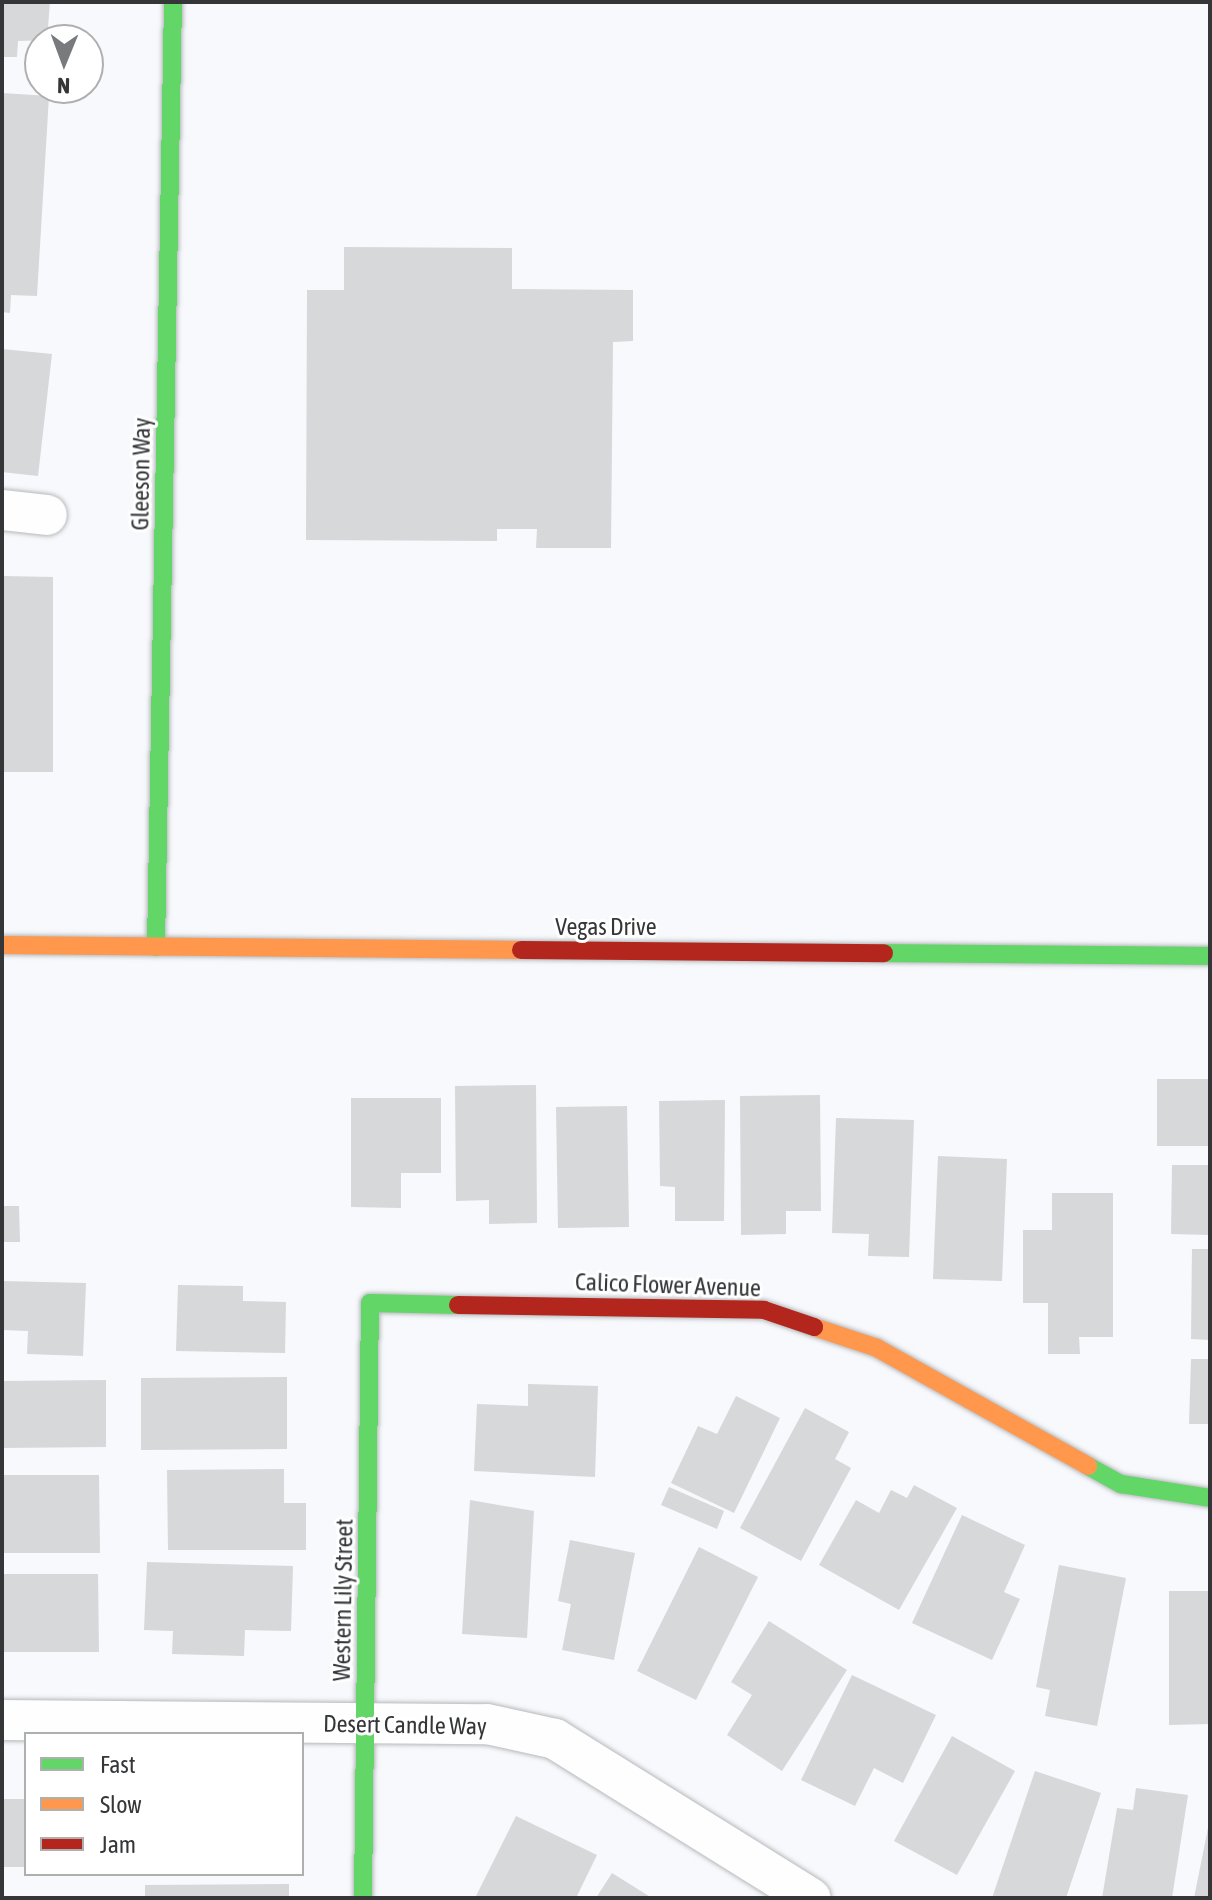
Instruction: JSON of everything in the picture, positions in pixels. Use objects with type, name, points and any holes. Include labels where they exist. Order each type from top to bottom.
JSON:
[{"type":"street","name":"Gleeson Way","points":[[156,947],[173,2]]},
{"type":"street","points":[[2,510],[47,515]]},
{"type":"street","name":"Vegas Drive","points":[[2,945],[1210,956]]},
{"type":"street","name":"Calico Flower Avenue","points":[[370,1303],[764,1310],[877,1348],[1121,1484],[1210,1498]]},
{"type":"street","name":"Western Lily Street","points":[[363,1898],[370,1303]]},
{"type":"street","name":"Desert Candle Way","points":[[2,1720],[487,1724],[555,1739],[810,1898]]},
{"type":"building","points":[[2,2],[50,2],[48,24],[24,24],[24,41],[18,41],[17,57],[2,57]]},
{"type":"building","points":[[2,93],[24,94],[24,104],[49,104],[37,296],[11,295],[10,313],[2,312]]},
{"type":"building","points":[[344,247],[512,248],[512,289],[633,290],[633,341],[613,342],[611,548],[536,548],[537,529],[497,529],[497,541],[306,540],[307,290],[344,290]]},
{"type":"building","points":[[2,349],[52,354],[38,476],[2,472]]},
{"type":"building","points":[[2,576],[53,577],[53,772],[2,772]]},
{"type":"building","points":[[1157,1079],[1210,1079],[1210,1146],[1157,1146]]},
{"type":"building","points":[[536,1085],[537,1223],[489,1224],[489,1200],[456,1201],[455,1086]]},
{"type":"building","points":[[820,1095],[821,1211],[786,1211],[786,1234],[741,1235],[740,1096]]},
{"type":"building","points":[[351,1098],[441,1098],[441,1173],[401,1173],[401,1208],[351,1207]]},
{"type":"building","points":[[725,1100],[724,1221],[675,1221],[675,1187],[660,1186],[659,1101]]},
{"type":"building","points":[[627,1106],[629,1227],[558,1228],[556,1107]]},
{"type":"building","points":[[836,1118],[914,1120],[909,1257],[868,1256],[869,1234],[832,1233]]},
{"type":"building","points":[[938,1156],[1007,1159],[1002,1281],[933,1279]]},
{"type":"building","points":[[1172,1165],[1210,1165],[1210,1235],[1171,1234]]},
{"type":"building","points":[[1052,1193],[1113,1193],[1113,1337],[1079,1337],[1080,1354],[1048,1354],[1048,1303],[1023,1303],[1023,1230],[1052,1230]]},
{"type":"building","points":[[2,1206],[19,1206],[20,1242],[2,1242]]},
{"type":"building","points":[[1192,1249],[1210,1249],[1210,1340],[1191,1339]]},
{"type":"building","points":[[2,1281],[86,1283],[83,1356],[27,1354],[28,1331],[2,1330]]},
{"type":"building","points":[[178,1285],[243,1286],[243,1301],[286,1302],[285,1353],[176,1351]]},
{"type":"building","points":[[1191,1359],[1210,1359],[1210,1424],[1189,1424]]},
{"type":"building","points":[[287,1377],[287,1449],[141,1450],[141,1378]]},
{"type":"building","points":[[106,1380],[106,1447],[2,1448],[2,1381]]},
{"type":"building","points":[[528,1384],[598,1386],[595,1477],[474,1471],[477,1404],[528,1406]]},
{"type":"building","points":[[736,1396],[780,1418],[734,1513],[671,1483],[698,1426],[717,1434]]},
{"type":"building","points":[[805,1408],[849,1432],[835,1459],[851,1468],[801,1561],[740,1528]]},
{"type":"building","points":[[284,1469],[284,1503],[306,1503],[306,1550],[168,1550],[167,1470]]},
{"type":"building","points":[[2,1475],[99,1475],[100,1553],[2,1553]]},
{"type":"building","points":[[914,1485],[957,1508],[899,1610],[819,1565],[856,1500],[879,1513],[891,1490],[907,1498]]},
{"type":"building","points":[[669,1487],[724,1511],[717,1529],[661,1505]]},
{"type":"building","points":[[470,1500],[534,1511],[527,1638],[462,1634]]},
{"type":"building","points":[[962,1515],[1025,1545],[1004,1592],[1020,1599],[992,1660],[912,1623]]},
{"type":"building","points":[[570,1540],[635,1553],[614,1660],[562,1650],[571,1604],[558,1601]]},
{"type":"building","points":[[699,1547],[758,1577],[696,1700],[637,1671]]},
{"type":"building","points":[[147,1562],[293,1566],[291,1631],[245,1630],[244,1656],[172,1654],[173,1631],[144,1630]]},
{"type":"building","points":[[1059,1565],[1126,1578],[1097,1726],[1045,1716],[1050,1690],[1036,1687]]},
{"type":"building","points":[[2,1574],[98,1574],[99,1652],[2,1652]]},
{"type":"building","points":[[1169,1591],[1210,1591],[1210,1724],[1169,1725]]},
{"type":"building","points":[[769,1621],[847,1670],[782,1771],[727,1735],[752,1695],[731,1682]]},
{"type":"building","points":[[852,1675],[936,1715],[903,1783],[874,1768],[855,1806],[801,1780]]},
{"type":"building","points":[[952,1736],[1015,1771],[957,1875],[894,1841]]},
{"type":"building","points":[[1035,1771],[1101,1793],[1066,1898],[992,1898]]},
{"type":"building","points":[[1136,1788],[1188,1795],[1172,1898],[1102,1898],[1117,1808],[1133,1810]]},
{"type":"building","points":[[2,1799],[24,1799],[24,1867],[2,1867]]},
{"type":"building","points":[[516,1816],[597,1855],[576,1898],[475,1898]]},
{"type":"building","points":[[1209,1823],[1210,1898],[1194,1898]]},
{"type":"building","points":[[612,1873],[652,1898],[596,1898]]},
{"type":"building","points":[[289,1884],[289,1898],[145,1898],[145,1885]]},
{"type":"traffic: fast","points":[[156,947],[173,2]]},
{"type":"traffic: fast","points":[[884,953],[1210,956]]},
{"type":"traffic: fast","points":[[363,1898],[370,1303],[458,1305]]},
{"type":"traffic: fast","points":[[1088,1466],[1121,1484],[1210,1498]]},
{"type":"traffic: slow","points":[[2,945],[521,950]]},
{"type":"traffic: slow","points":[[814,1327],[877,1348],[1088,1466]]},
{"type":"traffic: jam","points":[[521,950],[884,953]]},
{"type":"traffic: jam","points":[[458,1305],[764,1310],[814,1327]]}]
